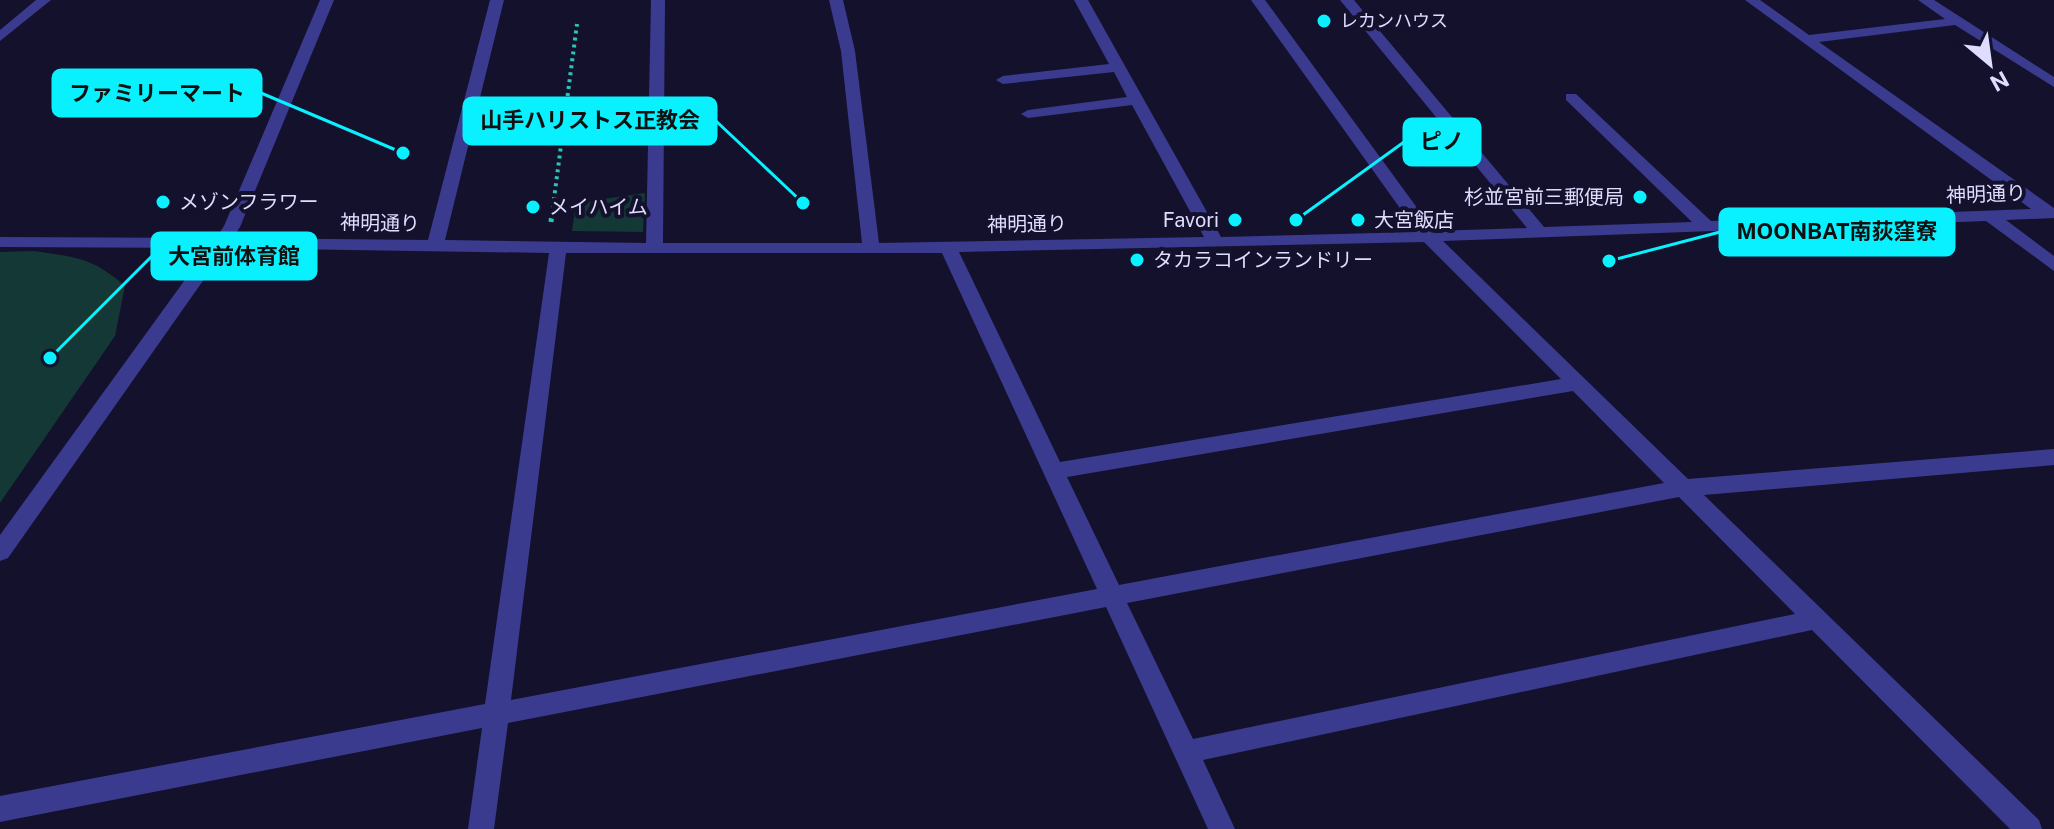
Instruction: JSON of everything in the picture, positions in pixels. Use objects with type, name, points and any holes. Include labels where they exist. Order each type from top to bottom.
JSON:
[{"type":"street","points":[[0,37],[44,0]]},
{"type":"street","points":[[0,552],[232,227],[327,0]]},
{"type":"street","points":[[435,246],[497,0]]},
{"type":"street","points":[[654,247],[658,0]]},
{"type":"street","points":[[836,0],[848,51],[871,248]]},
{"type":"street","points":[[1081,0],[1215,242]]},
{"type":"street","points":[[1258,0],[1431,239],[2029,829]]},
{"type":"street","points":[[1347,0],[1539,232]]},
{"type":"street","points":[[1752,0],[2050,213]]},
{"type":"street","points":[[1925,0],[2054,83]]},
{"type":"street","points":[[1806,39],[1958,21]]},
{"type":"street","points":[[1003,80],[1118,67]]},
{"type":"street","points":[[1571,97],[1706,226]]},
{"type":"street","points":[[1028,114],[1136,100]]},
{"type":"street","name":"神明通り","points":[[0,242],[222,241],[435,246],[553,241],[654,247],[948,247],[1431,239],[1539,232],[2050,213]]},
{"type":"street","points":[[1990,216],[2054,265]]},
{"type":"street","points":[[481,829],[553,241]]},
{"type":"street","points":[[948,247],[1222,829]]},
{"type":"street","points":[[1053,471],[1577,383]]},
{"type":"street","points":[[0,809],[1684,488],[2054,457]]},
{"type":"street","points":[[1186,752],[1817,619]]},
{"type":"path","points":[[553,241],[577,24]]},
{"type":"green space","points":[[645,193],[643,232],[572,231],[576,203]]},
{"type":"green space","points":[[33,251],[82,260],[103,269],[125,286],[115,336],[0,503],[0,252]]},
{"type":"place","name":"レカンハウス","points":[[1324,21]]},
{"type":"place","name":"ファミリーマート","points":[[403,153]]},
{"type":"place","name":"杉並宮前三郵便局","points":[[1640,197]]},
{"type":"place","name":"メゾンフラワー","points":[[163,202]]},
{"type":"place","name":"山手ハリストス正教会","points":[[803,203]]},
{"type":"place","name":"メイハイム","points":[[533,207]]},
{"type":"place","name":"Favori","points":[[1235,220]]},
{"type":"place","name":"ピノ","points":[[1296,220]]},
{"type":"place","name":"大宮飯店","points":[[1358,220]]},
{"type":"place","name":"タカラコインランドリー","points":[[1137,260]]},
{"type":"place","name":"MOONBAT南荻窪寮","points":[[1609,261]]},
{"type":"place","name":"大宮前体育館","points":[[50,358]]}]
